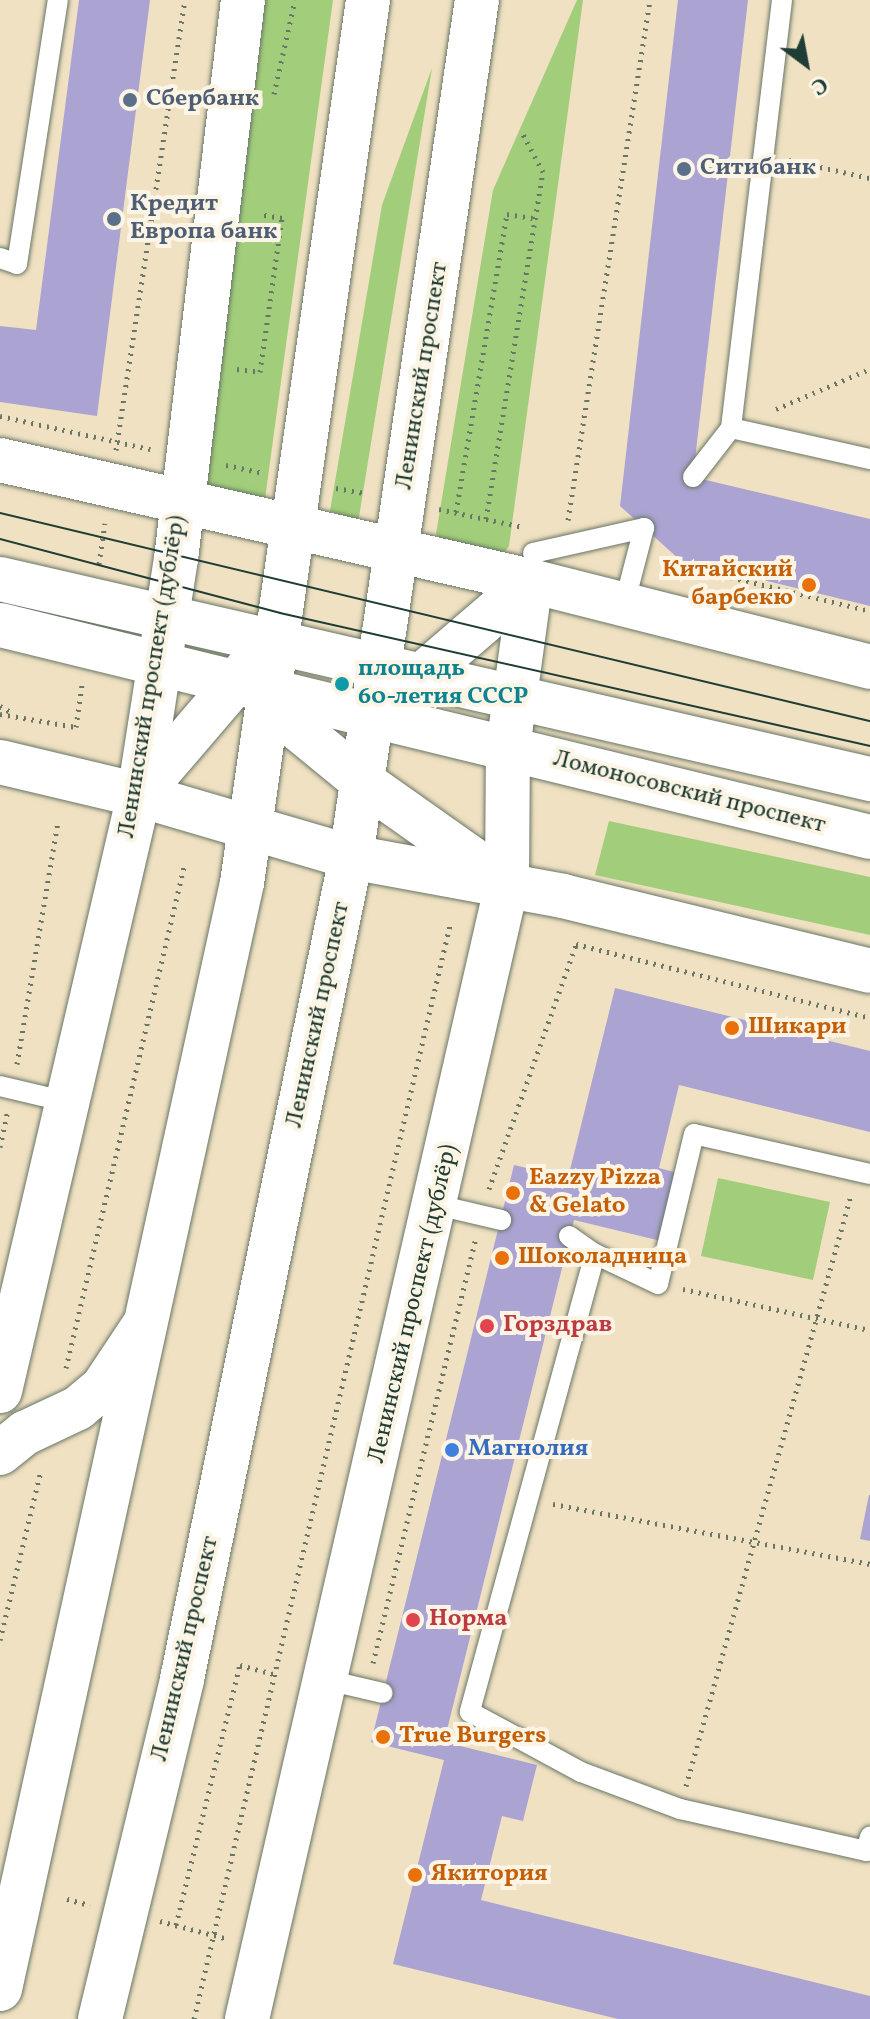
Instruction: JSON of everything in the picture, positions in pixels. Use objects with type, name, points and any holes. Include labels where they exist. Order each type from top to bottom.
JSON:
[{"type":"main road","name":"Ленинский проспект (дублёр)","points":[[0,1391],[139,795],[165,618],[243,0]]},
{"type":"main road","points":[[139,795],[251,685],[275,642],[368,0]]},
{"type":"main road","name":"Ленинский проспект","points":[[100,2019],[182,1679],[351,857],[477,0]]},
{"type":"main road","points":[[0,460],[396,550],[532,567],[624,605],[870,667]]},
{"type":"main road","name":"Ленинский проспект (дублёр)","points":[[247,2019],[359,1687],[437,1205],[507,884],[508,748],[532,567]]},
{"type":"main road","points":[[373,715],[423,675],[532,567]]},
{"type":"main road","points":[[0,579],[870,779]]},
{"type":"main road","points":[[0,625],[508,748]]},
{"type":"main road","points":[[251,685],[291,723],[363,782],[507,884]]},
{"type":"main road","points":[[0,1989],[242,883],[249,827],[251,685]]},
{"type":"main road","name":"Ломоносовский проспект","points":[[508,748],[870,837]]},
{"type":"main road","points":[[0,762],[139,795],[351,857],[507,884],[870,971]]},
{"type":"main road","points":[[0,1453],[103,1387],[126,1359],[149,1316]]},
{"type":"lane","points":[[0,258],[17,264],[58,0]]},
{"type":"lane","points":[[693,477],[731,428],[782,0]]},
{"type":"lane","points":[[731,428],[870,459]]},
{"type":"lane","points":[[532,567],[644,528],[624,605]]},
{"type":"lane","points":[[6,1088],[67,1102]]},
{"type":"lane","points":[[569,1236],[595,1254],[658,1284],[694,1134],[864,1172]]},
{"type":"lane","points":[[437,1205],[491,1218]]},
{"type":"lane","points":[[595,1254],[526,1499],[461,1710],[581,1772],[680,1809],[866,1851],[870,1837]]},
{"type":"path","points":[[117,442],[185,0]]},
{"type":"path","points":[[565,537],[650,0]]},
{"type":"path","points":[[486,519],[533,218],[543,172],[523,134]]},
{"type":"path","points":[[764,154],[870,178]]},
{"type":"path","points":[[233,369],[260,372],[282,218],[259,214]]},
{"type":"path","points":[[456,512],[507,214],[533,218]]},
{"type":"path","points":[[731,428],[870,369]]},
{"type":"path","points":[[0,416],[268,475]]},
{"type":"path","points":[[334,488],[363,493]]},
{"type":"path","points":[[669,562],[870,611]]},
{"type":"path","points":[[0,706],[16,716]]},
{"type":"path","points":[[0,714],[76,727]]},
{"type":"path","points":[[0,1147],[6,1088],[58,821]]},
{"type":"path","points":[[0,1640],[184,867]]},
{"type":"path","points":[[194,2019],[278,1675],[450,925]]},
{"type":"path","points":[[359,1687],[491,1218],[576,944],[870,1018]]},
{"type":"path","points":[[680,1809],[816,1319],[864,1172]]},
{"type":"path","points":[[658,1284],[870,1330]]},
{"type":"path","points":[[526,1499],[870,1564]]},
{"type":"path","points":[[176,1925],[240,1665],[278,1675]]},
{"type":"path","points":[[67,1899],[91,1905]]},
{"type":"path","points":[[157,1920],[237,1941]]},
{"type":"green space","points":[[263,0],[333,0],[265,499],[193,499]]},
{"type":"green space","points":[[577,0],[583,0],[509,546],[504,553],[444,544],[436,534],[493,190]]},
{"type":"green space","points":[[432,68],[356,521],[330,511],[382,205]]},
{"type":"green space","points":[[609,821],[870,877],[870,935],[595,875]]},
{"type":"green space","points":[[718,1178],[830,1202],[813,1280],[701,1256]]},
{"type":"building","points":[[79,0],[150,0],[97,416],[0,402],[0,326],[36,330]]},
{"type":"building","points":[[678,0],[748,0],[693,477],[870,519],[870,606],[680,560],[620,506]]},
{"type":"building","points":[[615,988],[870,1051],[870,1132],[679,1085],[659,1168],[678,1173],[661,1241],[574,1220],[444,1742],[537,1765],[523,1821],[502,1816],[481,1900],[870,1996],[870,2019],[618,2019],[393,1964],[444,1760],[371,1742],[514,1165],[568,1178]]},
{"type":"building","points":[[870,1495],[870,1541],[860,1539]]},
{"type":"tram line","points":[[0,513],[870,721]]},
{"type":"tram line","points":[[0,539],[280,613],[870,746]]},
{"type":"place","name":"Сбербанк","points":[[130,100]]},
{"type":"place","name":"Ситибанк","points":[[684,169]]},
{"type":"place","name":"Кредит Европа банк","points":[[114,219]]},
{"type":"place","name":"Китайский барбекю","points":[[809,585]]},
{"type":"place","name":"площадь 60-летия СССР","points":[[342,684]]},
{"type":"place","name":"Шикари","points":[[732,1028]]},
{"type":"place","name":"Eazzy Pizza & Gelato","points":[[513,1193]]},
{"type":"place","name":"Шоколадница","points":[[502,1258]]},
{"type":"place","name":"Горздрав","points":[[487,1326]]},
{"type":"place","name":"Магнолия","points":[[452,1450]]},
{"type":"place","name":"Норма","points":[[413,1620]]},
{"type":"place","name":"True Burgers","points":[[383,1737]]},
{"type":"place","name":"Якитория","points":[[415,1875]]}]
